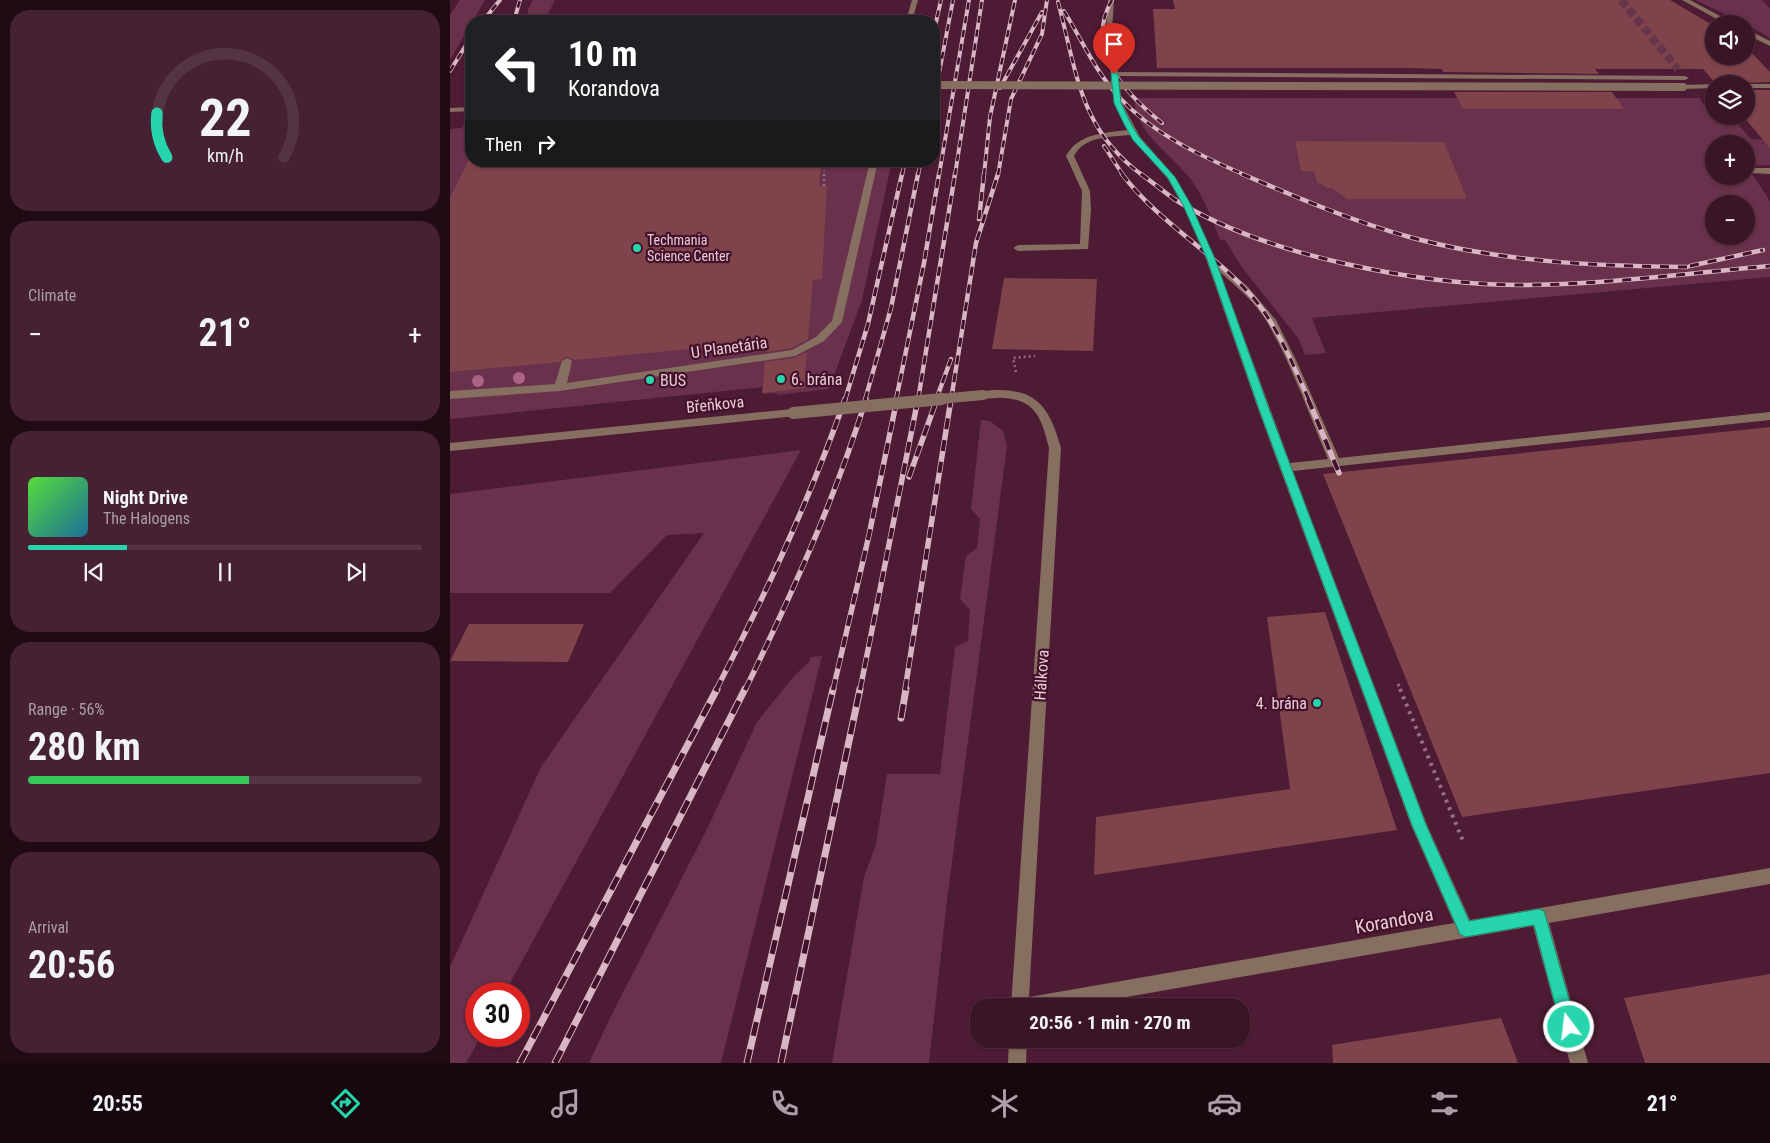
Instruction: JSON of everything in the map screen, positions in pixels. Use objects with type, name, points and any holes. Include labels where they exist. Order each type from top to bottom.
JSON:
[{"type":"street","points":[[910,15],[914,0]]},
{"type":"street","points":[[1111,0],[1108,30],[1118,103],[1132,132],[1171,177],[1187,205],[1211,259],[1286,468],[1419,825],[1465,929]]},
{"type":"street","points":[[1685,0],[1714,15]]},
{"type":"street","points":[[1755,36],[1770,44]]},
{"type":"street","points":[[1678,69],[1692,87]]},
{"type":"street","points":[[1114,74],[1685,78]]},
{"type":"street","points":[[940,86],[1705,86]]},
{"type":"street","points":[[1755,86],[1770,86]]},
{"type":"street","points":[[450,110],[465,109]]},
{"type":"street","points":[[1018,248],[1085,247],[1088,210],[1086,191],[1070,156],[1072,149],[1077,144],[1089,139],[1132,132]]},
{"type":"street","name":"U Planetária","points":[[450,395],[560,387],[795,353],[820,339],[837,322],[873,167]]},
{"type":"street","points":[[1755,171],[1770,171]]},
{"type":"street","points":[[1211,259],[1245,289],[1271,320],[1291,360],[1335,462]]},
{"type":"street","points":[[560,387],[567,361]]},
{"type":"street","name":"Hálkova","points":[[983,395],[1010,393],[1023,396],[1036,405],[1049,424],[1055,448],[1021,998]]},
{"type":"street","name":"Břeňkova","points":[[450,448],[983,395]]},
{"type":"street","points":[[1286,468],[1770,416]]},
{"type":"street","name":"Korandova","points":[[1072,998],[1770,876]]},
{"type":"street","points":[[1539,916],[1579,1063]]},
{"type":"street","points":[[1017,1063],[1018,1048]]},
{"type":"path","points":[[824,186],[825,167]]},
{"type":"path","points":[[1015,369],[1013,358],[1035,356]]},
{"type":"path","points":[[1421,742],[1463,841]]},
{"type":"shaded area","points":[[460,0],[485,0],[476,15],[465,15],[465,34],[450,60],[450,15]]},
{"type":"shaded area","points":[[533,0],[555,0],[547,15],[528,15],[528,9]]},
{"type":"shaded area","points":[[1695,0],[1762,0],[1770,8],[1770,38],[1755,29],[1755,15],[1727,15]]},
{"type":"shaded area","points":[[1134,98],[1699,98],[1705,106],[1705,125],[1739,125],[1748,135],[1705,135],[1705,185],[1755,185],[1755,178],[1770,201],[1770,277],[1312,318],[1326,353],[1305,355],[1298,338],[1241,266],[1225,240],[1220,240],[1197,188],[1184,171],[1156,143],[1141,122],[1136,111]]},
{"type":"shaded area","name":"Techmania Science Center","points":[[465,121],[465,167],[891,167],[862,300],[829,389],[777,395],[777,393],[763,394],[764,387],[450,419],[450,129],[462,128]]},
{"type":"shaded area","points":[[1755,139],[1770,140],[1770,165],[1755,166]]},
{"type":"shaded area","points":[[981,420],[990,421],[1003,431],[1007,446],[947,900],[929,1063],[832,1063],[864,877],[876,844],[887,774],[940,774],[955,647],[968,641],[970,610],[960,599],[966,556],[977,548],[980,519],[971,509]]},
{"type":"shaded area","points":[[801,450],[511,982],[465,982],[465,1047],[475,1047],[466,1063],[450,1063],[450,967],[541,767],[704,533],[667,535],[610,593],[450,593],[450,494]]},
{"type":"shaded area","points":[[822,656],[721,1063],[589,1063],[611,1016],[708,827],[757,722],[794,676],[809,662],[811,657]]},
{"type":"building","points":[[1173,0],[1670,0],[1705,21],[1705,65],[1755,65],[1755,56],[1770,72],[1770,82],[1755,83],[1755,75],[1708,75],[1703,69],[1595,69],[1599,74],[1443,72],[1442,69],[1406,68],[1157,68],[1153,9],[1175,9]]},
{"type":"building","points":[[1755,90],[1770,90],[1770,148],[1751,125],[1755,125]]},
{"type":"building","points":[[1454,92],[1612,92],[1624,109],[1463,109]]},
{"type":"building","points":[[1295,141],[1444,142],[1467,199],[1347,199],[1332,188],[1317,182],[1314,171],[1301,171]]},
{"type":"building","name":"Techmania Science Center","points":[[465,167],[821,167],[819,186],[827,185],[822,279],[813,280],[808,339],[791,348],[767,352],[768,342],[574,360],[566,356],[560,362],[450,372],[450,198]]},
{"type":"building","points":[[1004,278],[1097,279],[1093,351],[992,349]]},
{"type":"building","points":[[807,352],[804,388],[762,393],[765,362],[795,358]]},
{"type":"building","points":[[1770,427],[1770,773],[1462,817],[1323,474]]},
{"type":"building","name":"4. brána","points":[[1325,612],[1397,830],[1094,875],[1096,817],[1290,789],[1267,617]]},
{"type":"building","points":[[469,624],[584,624],[568,662],[450,661]]},
{"type":"building","points":[[1770,974],[1770,1063],[1645,1063],[1624,998]]},
{"type":"building","points":[[1501,1018],[1518,1063],[1333,1063],[1332,1045]]},
{"type":"tunnel","points":[[1621,0],[1678,69]]},
{"type":"railway","points":[[488,15],[500,0]]},
{"type":"railway","points":[[516,15],[520,0]]},
{"type":"railway","points":[[938,15],[941,0]]},
{"type":"railway","points":[[940,68],[953,0]]},
{"type":"railway","points":[[939,175],[969,0]]},
{"type":"railway","points":[[955,175],[982,0]]},
{"type":"railway","points":[[984,175],[990,117],[1015,0]]},
{"type":"railway","points":[[998,175],[1011,99],[1042,34],[1047,0]]},
{"type":"railway","points":[[1112,0],[1104,18],[1103,36],[1106,53],[1123,85],[1135,99],[1162,123]]},
{"type":"railway","points":[[1058,2],[1076,75],[1093,119],[1105,138],[1121,157],[1142,175]]},
{"type":"railway","points":[[1064,11],[1104,78],[1133,111],[1147,123],[1178,143],[1245,175]]},
{"type":"railway","points":[[1000,88],[1042,12]]},
{"type":"railway","points":[[450,71],[465,47]]},
{"type":"railway","points":[[1104,146],[1123,175]]},
{"type":"railway","points":[[902,175],[904,167]]},
{"type":"railway","points":[[918,175],[920,167]]},
{"type":"railway","points":[[845,400],[868,324],[902,174]]},
{"type":"railway","points":[[865,400],[891,308],[918,174]]},
{"type":"railway","points":[[896,400],[924,263],[939,174]]},
{"type":"railway","points":[[918,400],[955,174]]},
{"type":"railway","points":[[979,219],[984,174]]},
{"type":"railway","points":[[951,400],[976,243],[998,174]]},
{"type":"railway","points":[[1122,174],[1153,208],[1223,267],[1255,300],[1278,335],[1309,400]]},
{"type":"railway","points":[[1141,174],[1174,199],[1211,219],[1252,237],[1298,252],[1345,264],[1393,273],[1441,280],[1528,285],[1619,280],[1770,266]]},
{"type":"railway","points":[[1242,174],[1305,201],[1391,232],[1480,253],[1583,264],[1687,267]]},
{"type":"railway","points":[[1690,266],[1763,250]]},
{"type":"railway","points":[[936,400],[951,359]]},
{"type":"railway","points":[[716,690],[786,547],[845,399]]},
{"type":"railway","points":[[745,690],[811,547],[854,436],[866,399]]},
{"type":"railway","points":[[833,690],[869,535],[897,399]]},
{"type":"railway","points":[[860,690],[918,399]]},
{"type":"railway","points":[[909,477],[937,399]]},
{"type":"railway","points":[[905,690],[951,399]]},
{"type":"railway","points":[[1308,399],[1339,473]]},
{"type":"railway","points":[[520,1063],[717,689]]},
{"type":"railway","points":[[555,1063],[745,689]]},
{"type":"railway","points":[[747,1063],[833,689]]},
{"type":"railway","points":[[781,1063],[860,689]]},
{"type":"railway","points":[[901,718],[906,689]]},
{"type":"place","name":"Techmania Science Center","points":[[637,248]]},
{"type":"place","name":"6. brána","points":[[781,379]]},
{"type":"place","name":"BUS","points":[[650,380]]},
{"type":"place","name":"4. brána","points":[[1317,703]]},
{"type":"route","points":[[1114,74],[1118,103],[1127,124],[1136,138],[1171,177],[1187,205],[1211,259],[1264,409],[1419,825],[1465,929],[1539,916],[1569,1027]]}]
